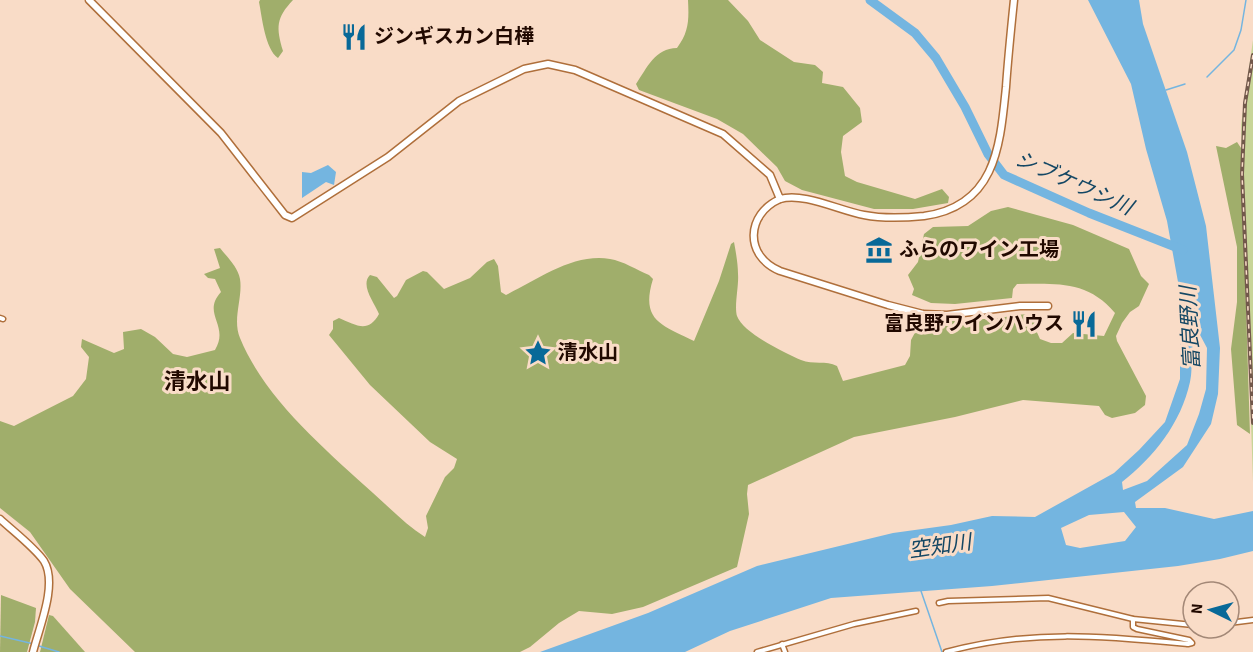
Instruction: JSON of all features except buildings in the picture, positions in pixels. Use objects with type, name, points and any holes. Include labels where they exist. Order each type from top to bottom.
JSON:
[{"type":"street","points":[[89,0],[215,127],[285,215],[290,218],[303,213],[372,169],[459,101],[524,69],[548,64],[575,70],[723,134],[770,175],[780,199]]},
{"type":"street","points":[[1014,0],[1000,142],[993,164],[975,192],[958,206],[939,213],[916,217],[866,216],[800,198],[780,199],[763,211],[756,222],[755,246],[761,258],[775,269],[923,314],[947,315],[1016,306],[1048,306]]},
{"type":"street","points":[[0,519],[45,564],[49,575],[49,592],[33,652]]},
{"type":"street","points":[[939,603],[1040,598],[1133,619],[1181,624]]},
{"type":"street","points":[[757,652],[880,617],[916,611]]},
{"type":"street","points":[[946,652],[983,642],[1050,635],[1091,635],[1188,645],[1192,643],[1189,640],[1137,629],[1133,627],[1133,619]]},
{"type":"street","points":[[782,644],[785,652]]},
{"type":"green space","points":[[260,0],[293,0],[283,12],[279,23],[283,51],[278,58],[267,40]]},
{"type":"green space","points":[[688,0],[728,0],[748,21],[760,40],[794,62],[815,65],[823,72],[822,83],[843,87],[860,108],[862,122],[843,136],[841,152],[845,176],[857,182],[915,199],[942,189],[949,197],[948,203],[913,209],[874,209],[802,190],[785,181],[777,167],[743,134],[717,119],[639,90],[636,84],[652,60],[663,51],[677,48],[684,37],[687,26]]},
{"type":"green space","points":[[1253,40],[1253,482],[1241,125]]},
{"type":"green space","points":[[1237,142],[1241,148],[1250,434],[1237,425],[1231,349],[1237,302],[1237,247],[1216,146],[1226,148]]},
{"type":"green space","points":[[1008,207],[1073,225],[1129,249],[1141,276],[1149,284],[1139,306],[1130,312],[1116,336],[1146,396],[1145,405],[1135,413],[1112,418],[1105,415],[1099,406],[1023,400],[955,417],[854,437],[748,485],[749,514],[737,567],[643,607],[612,614],[579,611],[520,652],[135,652],[70,589],[30,532],[0,508],[0,421],[14,426],[73,396],[86,379],[89,357],[81,347],[82,339],[114,353],[124,349],[123,332],[141,329],[155,337],[173,354],[187,357],[215,350],[219,341],[219,333],[214,307],[221,292],[215,279],[208,278],[204,274],[220,268],[214,249],[220,248],[239,275],[241,286],[237,316],[238,331],[251,360],[265,382],[316,441],[398,516],[425,537],[428,528],[426,516],[445,477],[454,468],[457,459],[430,442],[370,385],[329,335],[333,329],[333,321],[339,318],[361,326],[366,326],[375,320],[379,314],[366,284],[370,275],[377,277],[394,298],[406,280],[423,271],[427,272],[444,289],[470,278],[487,262],[494,259],[498,266],[501,292],[506,295],[570,264],[596,258],[610,259],[649,275],[653,279],[649,304],[652,313],[664,325],[694,341],[719,281],[731,244],[734,242],[738,270],[736,312],[741,322],[765,342],[794,357],[837,366],[843,381],[905,365],[910,356],[911,340],[919,325],[929,323],[1031,314],[1036,315],[1035,328],[1040,339],[1051,343],[1062,343],[1073,333],[1104,336],[1115,313],[1093,295],[1070,286],[1017,284],[1013,289],[1012,298],[955,304],[931,303],[912,295],[914,289],[908,275],[918,262],[924,234],[933,227],[968,226],[991,211]]},
{"type":"green space","points":[[1,595],[36,608],[35,622],[27,652],[0,652]]},
{"type":"green space","points":[[49,615],[53,616],[85,652],[40,652]]},
{"type":"water","points":[[1088,0],[1139,0],[1143,24],[1187,152],[1206,226],[1220,348],[1218,394],[1211,424],[1183,467],[1135,502],[1136,508],[1165,508],[1214,519],[1253,511],[1253,551],[1178,566],[992,586],[831,598],[730,631],[685,652],[540,652],[648,613],[757,566],[893,533],[951,525],[992,516],[1035,517],[1114,473],[1139,450],[1165,422],[1180,379],[1180,293],[1167,221],[1146,149],[1131,84]],"holes":[[[1198,331],[1207,348],[1206,389],[1187,445],[1147,481],[1123,490],[1122,482],[1145,462],[1165,438],[1180,411],[1190,382],[1192,350]],[[1124,512],[1136,527],[1125,541],[1080,548],[1066,545],[1061,528],[1089,515]]]},
{"type":"water","points":[[328,165],[336,172],[334,185],[326,182],[302,198],[302,172],[311,173]]},
{"type":"waterway","name":"シブケウシ川","points":[[870,0],[915,33],[936,58],[965,107],[988,154],[1004,175],[1089,213],[1183,250]]},
{"type":"waterway","points":[[1207,77],[1234,50],[1241,30],[1246,0]]},
{"type":"waterway","points":[[1166,90],[1185,84]]},
{"type":"waterway","points":[[921,591],[942,652]]},
{"type":"waterway","points":[[0,636],[34,644]]},
{"type":"waterway","points":[[39,646],[59,652]]},
{"type":"railway","points":[[1253,55],[1245,103],[1242,174],[1253,423]]},
{"type":"place","name":"ジンギスカン白樺","points":[[354,37]]},
{"type":"place","name":"ふらのワイン工場","points":[[879,250]]},
{"type":"place","name":"富良野ワインハウス","points":[[1084,324]]},
{"type":"place","name":"清水山","points":[[538,353]]},
{"type":"district","name":"清水山","points":[[197,382]]},
{"type":"water label","name":"富良野川","points":[[1190,328]]},
{"type":"water label","name":"空知川","points":[[940,546]]}]
